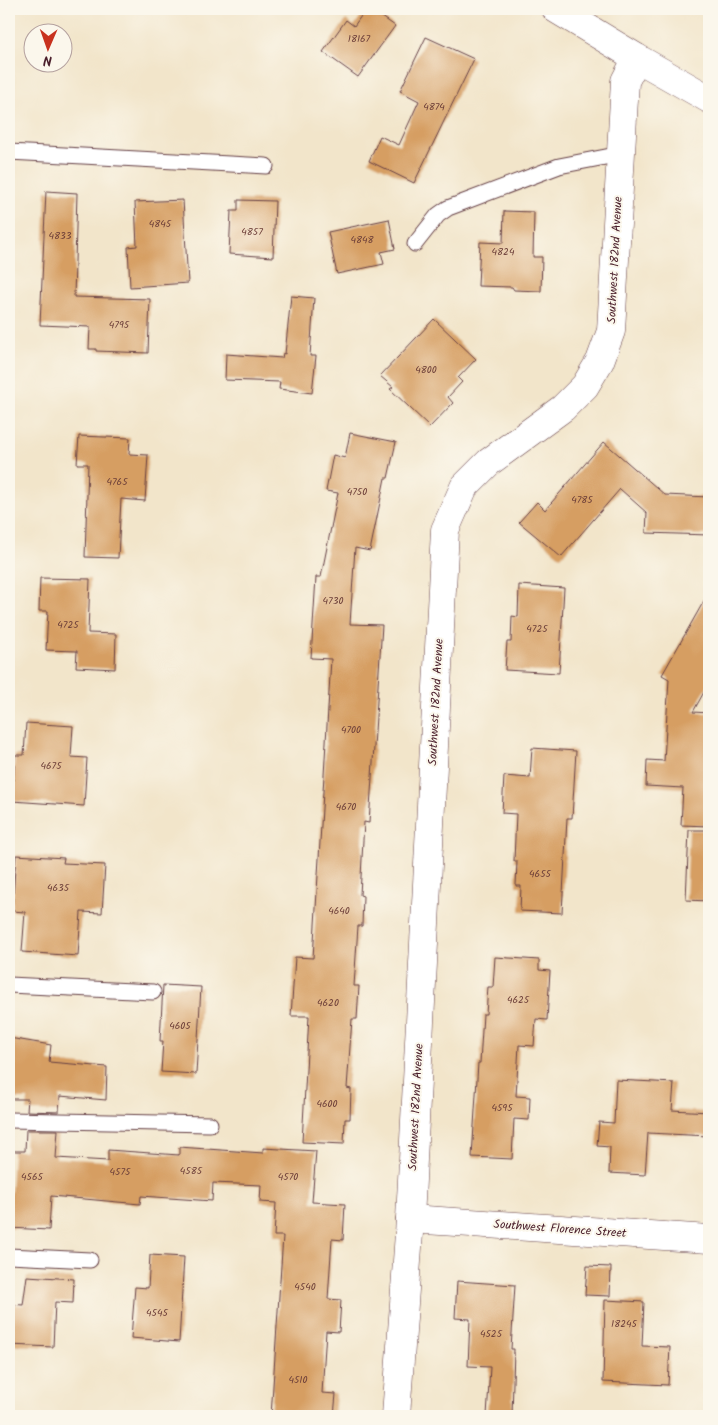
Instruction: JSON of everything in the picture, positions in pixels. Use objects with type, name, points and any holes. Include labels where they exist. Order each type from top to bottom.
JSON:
[{"type":"street","points":[[556,9],[709,99]]},
{"type":"street","name":"Southwest 182nd Avenue","points":[[396,1416],[410,1219],[445,530],[464,487],[489,462],[563,408],[585,386],[600,361],[611,332],[625,81],[637,58]]},
{"type":"street","name":"Southwest Florence Street","points":[[410,1219],[709,1239]]},
{"type":"lane","points":[[9,152],[266,166]]},
{"type":"lane","points":[[415,244],[438,214],[448,208],[559,166],[621,154]]},
{"type":"lane","points":[[9,986],[153,992]]},
{"type":"lane","points":[[9,1120],[210,1124]]},
{"type":"lane","points":[[9,1256],[90,1260]]},
{"type":"building","points":[[366,9],[371,9],[395,26],[358,77],[323,52],[346,20],[354,26]]},
{"type":"building","points":[[426,37],[474,59],[414,183],[369,161],[380,136],[399,145],[419,101],[400,91]]},
{"type":"building","points":[[46,191],[77,193],[74,297],[150,299],[148,353],[96,351],[96,349],[89,349],[90,327],[40,325]]},
{"type":"building","points":[[183,200],[188,283],[130,287],[128,247],[137,246],[135,202]]},
{"type":"building","points":[[238,200],[275,201],[273,257],[229,254],[231,211],[238,211]]},
{"type":"building","points":[[504,211],[534,212],[533,257],[542,257],[541,291],[514,290],[512,287],[478,286],[480,242],[503,243]]},
{"type":"building","points":[[389,219],[395,249],[381,252],[384,264],[337,274],[328,232]]},
{"type":"building","points":[[291,296],[314,298],[310,356],[316,356],[312,393],[279,389],[280,382],[225,380],[226,354],[282,358],[283,353],[285,354]]},
{"type":"building","points":[[434,319],[476,359],[458,378],[462,382],[448,397],[453,403],[430,427],[390,389],[393,387],[380,376]]},
{"type":"building","points":[[350,433],[396,442],[388,478],[385,478],[370,551],[355,548],[350,624],[382,625],[369,823],[364,822],[360,895],[363,896],[362,926],[358,926],[354,986],[359,986],[357,1019],[352,1019],[347,1088],[351,1089],[350,1119],[345,1119],[344,1144],[302,1142],[309,1016],[291,1016],[295,957],[313,958],[331,659],[311,658],[316,577],[321,577],[338,493],[326,491],[333,455],[345,458]]},
{"type":"building","points":[[79,436],[130,438],[129,454],[148,455],[145,501],[121,499],[118,558],[85,557],[88,464],[77,464]]},
{"type":"building","points":[[604,442],[665,495],[709,497],[709,535],[646,533],[647,513],[620,489],[561,557],[519,522],[537,502],[545,510]]},
{"type":"building","points":[[40,578],[90,579],[88,633],[116,634],[115,669],[76,667],[77,651],[46,650],[48,611],[39,611]]},
{"type":"building","points":[[519,585],[564,588],[559,673],[505,670],[507,642],[511,642],[512,616],[518,617]]},
{"type":"building","points":[[709,592],[709,683],[693,712],[709,713],[709,826],[681,825],[683,788],[646,786],[647,760],[664,761],[669,679],[662,675]]},
{"type":"building","points":[[26,723],[73,726],[71,757],[87,758],[84,806],[12,801],[15,755],[24,755]]},
{"type":"building","points":[[532,748],[576,751],[572,818],[567,818],[562,913],[520,911],[521,886],[516,886],[517,861],[514,861],[516,814],[502,813],[504,776],[530,778]]},
{"type":"building","points":[[689,830],[709,830],[709,901],[686,900]]},
{"type":"building","points":[[16,855],[64,858],[63,863],[105,865],[102,913],[81,912],[78,956],[22,952],[25,912],[12,911]]},
{"type":"building","points":[[495,957],[539,960],[539,970],[550,971],[547,1020],[536,1019],[534,1046],[519,1045],[516,1096],[530,1097],[529,1120],[514,1119],[512,1159],[472,1157],[483,1014],[486,1014],[488,987],[493,987]]},
{"type":"building","points":[[163,985],[201,987],[196,1074],[161,1072],[163,1041],[160,1041]]},
{"type":"building","points":[[9,1038],[51,1045],[49,1062],[107,1067],[106,1100],[60,1096],[59,1112],[27,1111],[28,1099],[9,1099]]},
{"type":"building","points":[[616,1080],[674,1083],[672,1110],[709,1112],[709,1136],[648,1133],[645,1175],[609,1173],[610,1147],[597,1146],[599,1122],[614,1123]]},
{"type":"building","points":[[26,1130],[58,1130],[56,1158],[108,1161],[108,1150],[179,1155],[179,1147],[263,1153],[263,1148],[316,1151],[312,1202],[345,1204],[343,1240],[332,1239],[328,1299],[341,1300],[339,1332],[326,1331],[322,1393],[336,1394],[334,1416],[271,1416],[283,1236],[274,1236],[276,1203],[260,1202],[261,1185],[213,1183],[212,1201],[141,1196],[140,1204],[51,1196],[49,1230],[9,1228],[9,1194],[11,1194],[13,1151],[25,1151]]},
{"type":"building","points":[[150,1255],[184,1257],[179,1342],[131,1338],[135,1287],[148,1288]]},
{"type":"building","points":[[587,1266],[611,1267],[610,1296],[585,1295]]},
{"type":"building","points":[[27,1276],[74,1279],[73,1303],[55,1302],[53,1347],[9,1345],[9,1304],[23,1305]]},
{"type":"building","points":[[457,1281],[515,1285],[511,1349],[514,1349],[512,1416],[487,1416],[490,1367],[468,1366],[470,1319],[455,1318]]},
{"type":"building","points":[[605,1300],[644,1302],[642,1346],[670,1347],[668,1385],[603,1382]]}]
